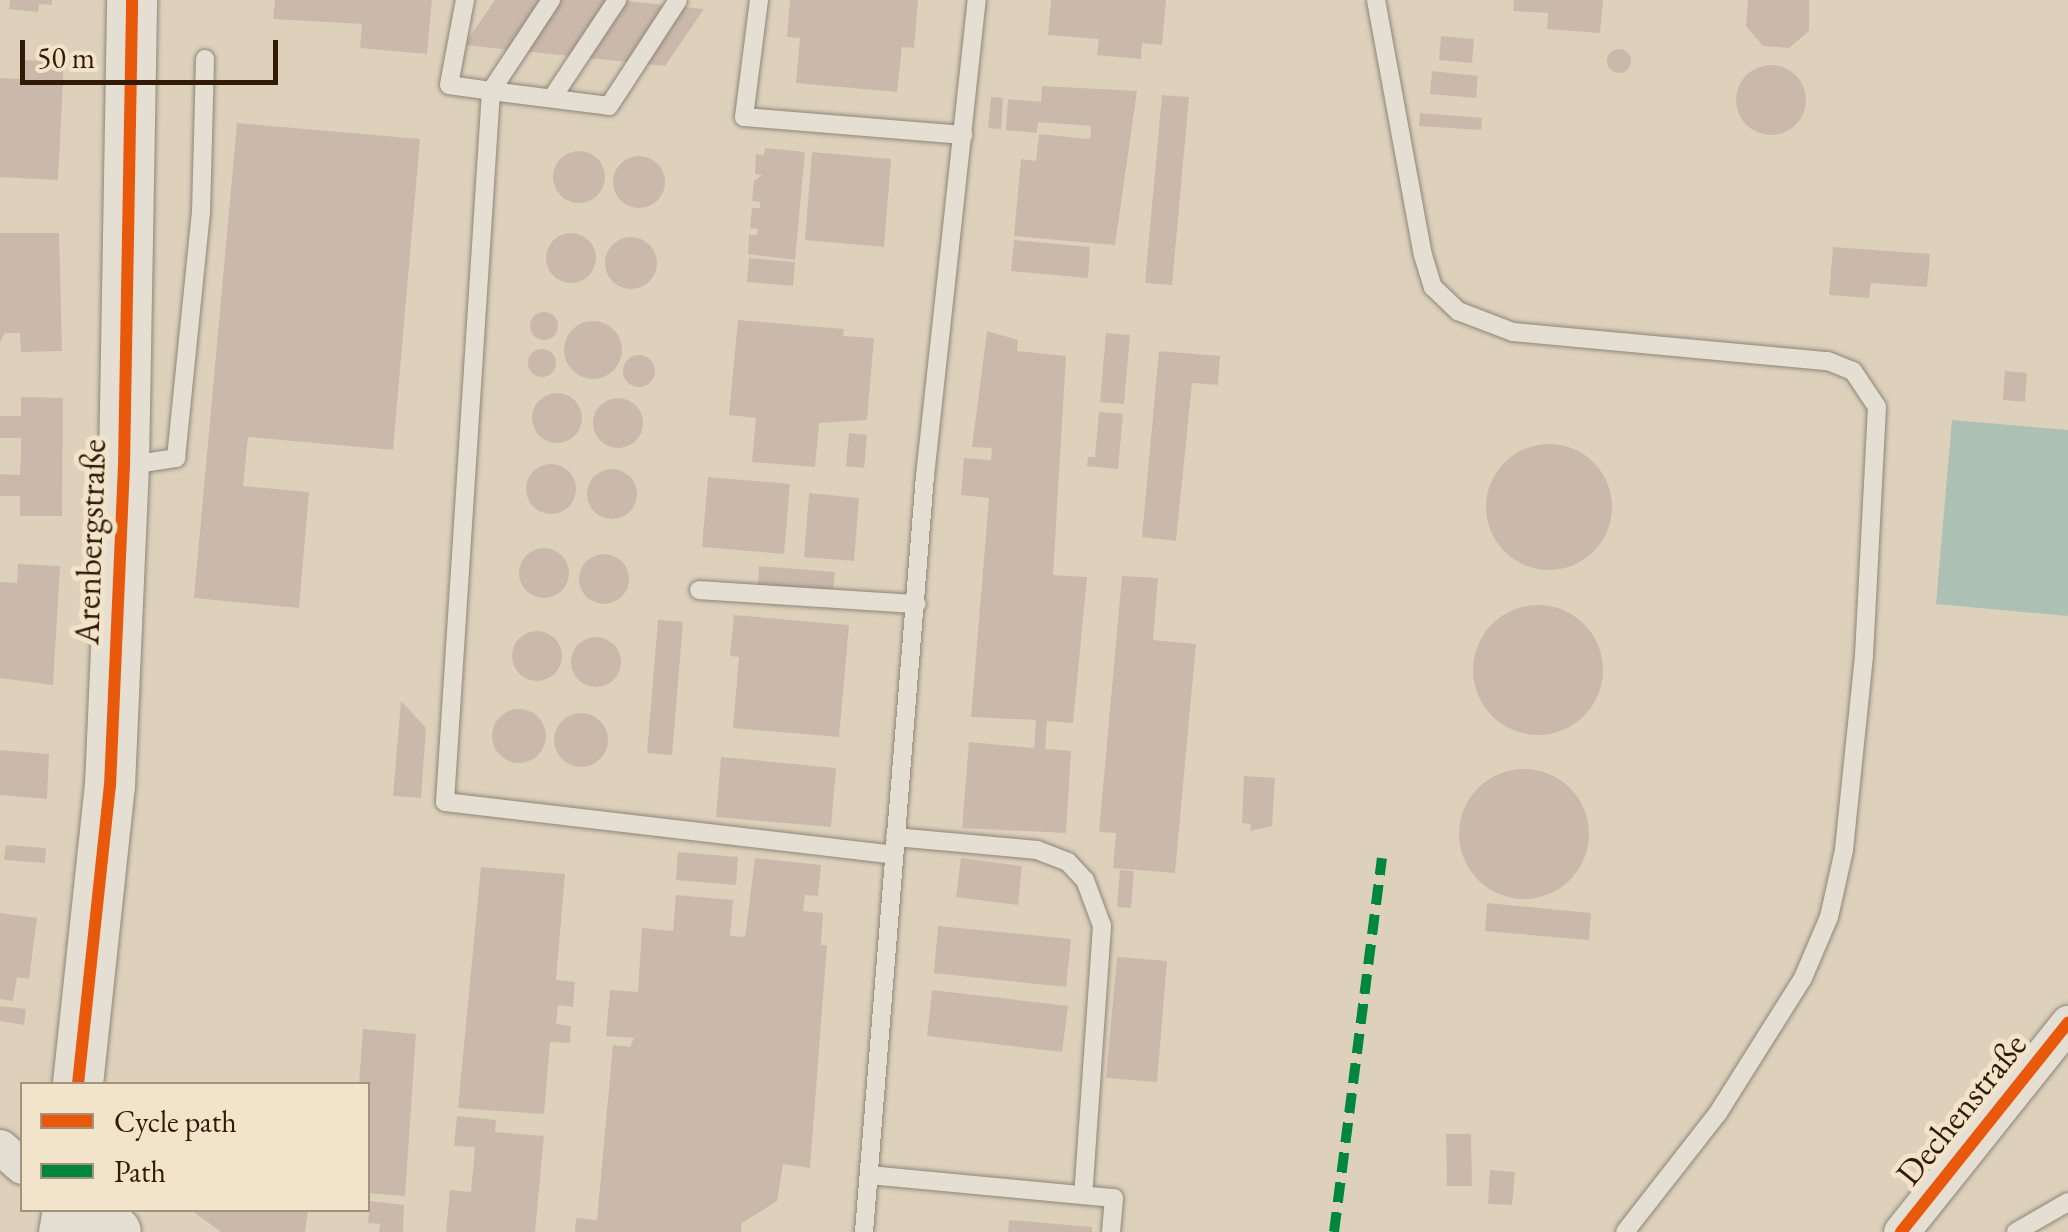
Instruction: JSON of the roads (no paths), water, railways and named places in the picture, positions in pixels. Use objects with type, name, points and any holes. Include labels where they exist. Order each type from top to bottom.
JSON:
[{"type":"street","name":"Arenbergstraße","points":[[78,1082],[106,843],[124,466],[132,0]]},
{"type":"street","name":"Dechenstraße","points":[[1901,1232],[2061,1043]]},
{"type":"street","points":[[0,1147],[20,1164]]},
{"type":"street","points":[[90,1212],[116,1232]]},
{"type":"lane","points":[[465,0],[449,85],[609,106],[678,0]]},
{"type":"lane","points":[[551,0],[491,91],[445,802],[894,846],[1036,850],[1068,862],[1084,880],[1102,926],[1082,1195]]},
{"type":"lane","points":[[552,98],[617,0]]},
{"type":"lane","points":[[759,0],[744,117],[963,135]]},
{"type":"lane","points":[[864,1232],[894,846],[977,0]]},
{"type":"lane","points":[[1376,0],[1423,255],[1433,287],[1458,311],[1513,332],[1828,361],[1853,371],[1877,407],[1864,656],[1844,850],[1829,917],[1803,978],[1718,1113],[1626,1232]]},
{"type":"lane","points":[[124,466],[176,458],[201,214],[205,59]]},
{"type":"lane","points":[[698,590],[917,604]]},
{"type":"lane","points":[[869,1175],[1114,1198],[1111,1232]]},
{"type":"lane","points":[[2016,1232],[2068,1202]]}]
